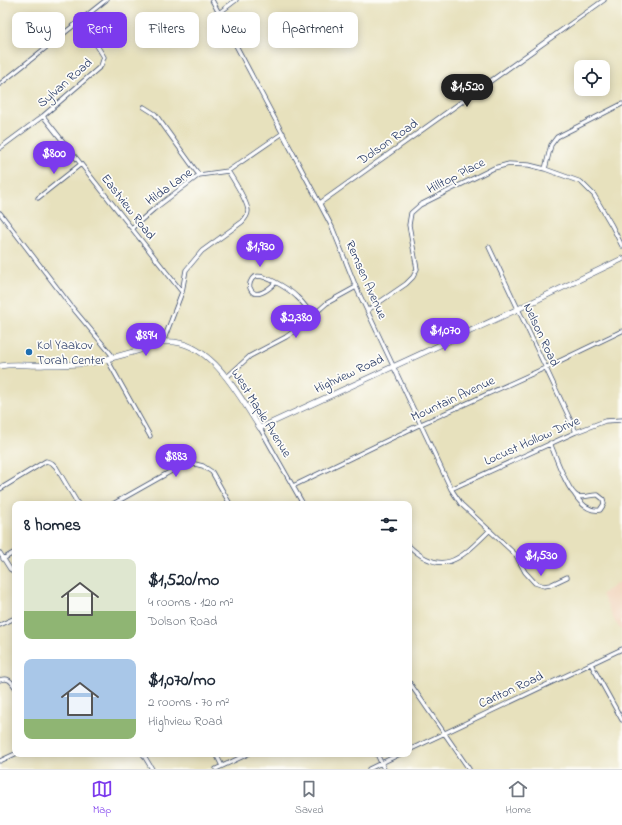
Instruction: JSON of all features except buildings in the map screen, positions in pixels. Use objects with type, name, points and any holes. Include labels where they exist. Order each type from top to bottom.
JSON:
[{"type":"street","points":[[91,12],[106,0]]},
{"type":"street","name":"Remsen Avenue","points":[[212,0],[218,12]]},
{"type":"street","points":[[220,12],[236,0]]},
{"type":"street","name":"Dolson Road","points":[[320,203],[604,0]]},
{"type":"street","points":[[0,84],[73,26]]},
{"type":"street","name":"Sylvan Road","points":[[0,148],[43,116],[101,66],[104,57],[98,48]]},
{"type":"street","name":"Remsen Avenue","points":[[238,48],[332,227],[356,287],[451,489],[461,504],[516,555],[525,572],[535,583],[539,585],[550,585],[567,578]]},
{"type":"street","points":[[545,169],[551,145],[558,137],[622,104]]},
{"type":"street","points":[[144,107],[155,114],[199,175]]},
{"type":"street","name":"Eastview Road","points":[[43,116],[182,292]]},
{"type":"street","name":"Hilda Lane","points":[[132,228],[154,209],[199,175],[228,171],[283,133]]},
{"type":"street","points":[[38,198],[81,164]]},
{"type":"street","name":"Hilltop Place","points":[[368,310],[406,284],[413,277],[417,269],[409,225],[411,213],[420,205],[494,168],[509,164],[529,165],[545,169],[581,182],[594,195],[622,246]]},
{"type":"street","points":[[163,342],[182,292],[186,270],[202,252],[242,222],[247,216],[248,210],[245,202],[228,171]]},
{"type":"street","points":[[0,213],[113,358]]},
{"type":"street","name":"Nelson Road","points":[[489,247],[576,432]]},
{"type":"street","name":"Highview Road","points":[[260,428],[518,309],[622,259]]},
{"type":"street","points":[[275,283],[266,291],[260,293],[255,293],[250,290],[249,286],[254,276],[259,276],[275,283],[294,294],[313,316]]},
{"type":"street","points":[[227,377],[250,356],[286,337],[327,303],[356,287]]},
{"type":"street","name":"Mountain Avenue","points":[[293,486],[421,424],[545,368],[622,331]]},
{"type":"street","name":"West Maple Avenue","points":[[0,366],[8,364],[45,366],[84,364],[113,358],[163,342],[180,343],[198,350],[207,356],[227,377],[260,428],[301,501]]},
{"type":"street","points":[[107,359],[150,436]]},
{"type":"street","name":"Locust Hollow Drive","points":[[451,489],[576,432],[605,421],[622,420]]},
{"type":"street","points":[[550,443],[569,487],[575,495],[582,504],[594,510],[600,510],[604,504],[603,499],[598,495],[580,497],[575,495]]},
{"type":"street","points":[[0,489],[46,461],[52,463],[56,468],[76,501]]},
{"type":"street","points":[[118,501],[175,469],[195,464],[203,466],[212,472],[228,501]]},
{"type":"street","points":[[412,549],[423,558],[443,563],[449,562],[467,553],[490,530]]},
{"type":"street","points":[[0,553],[12,570]]},
{"type":"street","points":[[3,558],[12,554]]},
{"type":"street","points":[[0,625],[12,619]]},
{"type":"street","name":"Carlton Road","points":[[412,749],[622,649]]},
{"type":"street","points":[[591,664],[622,720]]},
{"type":"street","points":[[0,680],[8,679],[12,681]]},
{"type":"street","points":[[412,686],[469,769]]},
{"type":"street","points":[[0,761],[12,755]]},
{"type":"street","points":[[145,757],[152,769]]},
{"type":"street","points":[[218,757],[222,766]]},
{"type":"street","points":[[216,769],[242,757]]},
{"type":"street","points":[[378,757],[384,769]]},
{"type":"street","points":[[369,769],[394,757]]},
{"type":"shaded area","points":[[621,581],[622,631],[615,622],[602,594]]},
{"type":"place","name":"Kol Yaakov Torah Center","points":[[29,352]]}]
